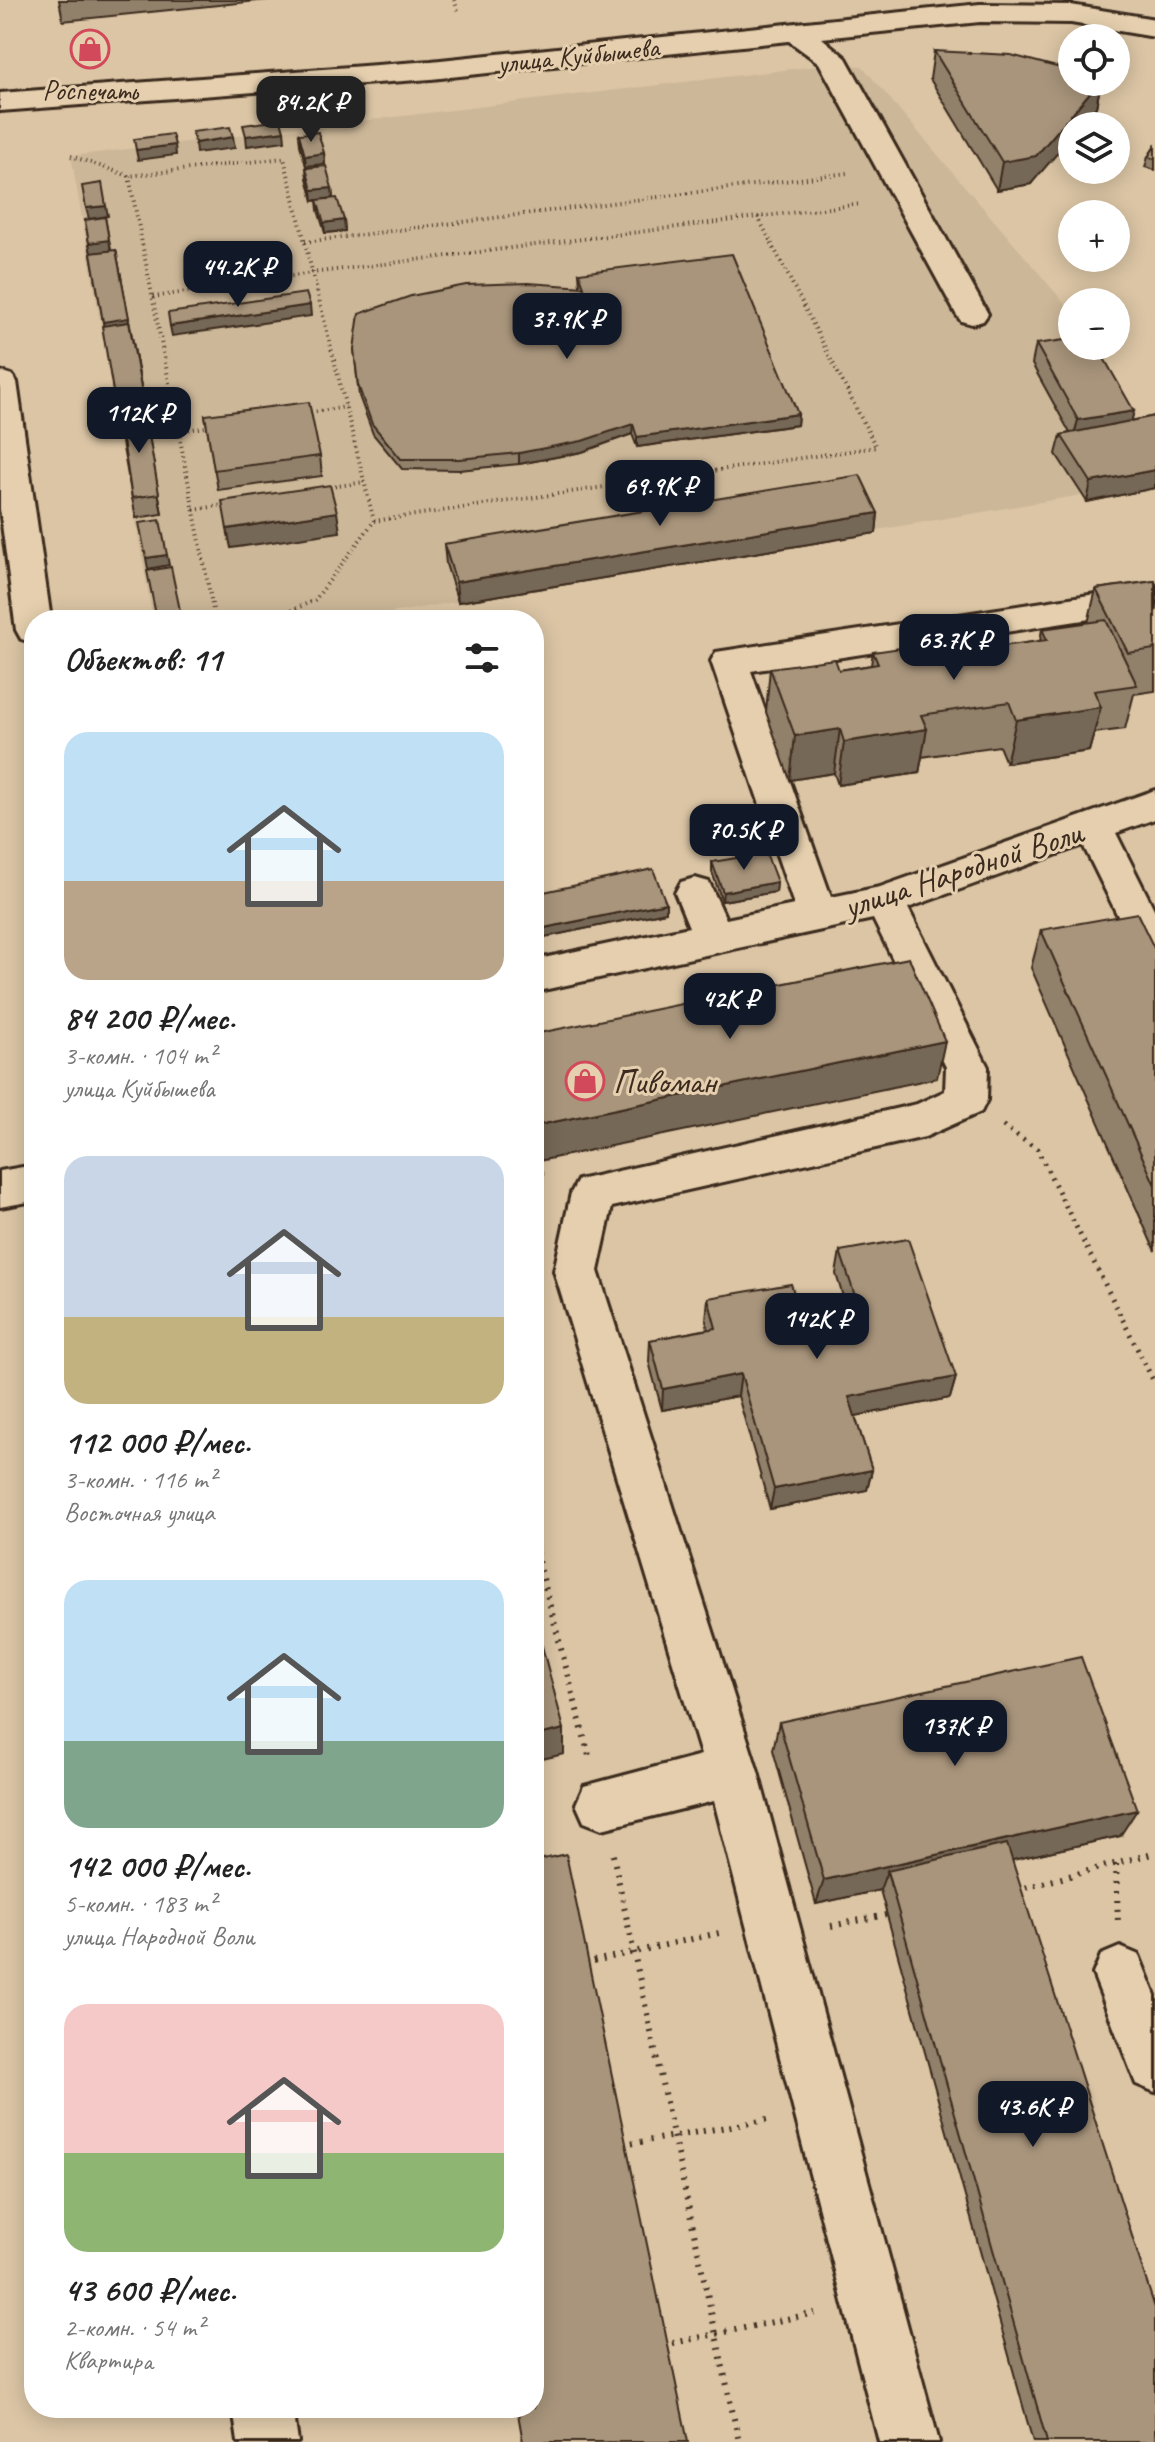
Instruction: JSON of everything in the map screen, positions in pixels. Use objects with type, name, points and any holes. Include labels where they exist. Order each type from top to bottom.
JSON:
[{"type":"street","name":"улица Куйбышева","points":[[0,102],[431,70],[980,13],[1072,7],[1155,28]]},
{"type":"street","points":[[794,32],[831,58],[972,314]]},
{"type":"street","points":[[3,421],[31,610]]},
{"type":"street","points":[[817,915],[729,661],[1155,597]]},
{"type":"street","name":"улица Народной Воли","points":[[544,974],[884,901],[1155,804]]},
{"type":"street","points":[[1094,827],[1155,952]]},
{"type":"street","points":[[695,893],[714,938]]},
{"type":"street","points":[[884,901],[967,1067],[966,1100],[925,1120],[593,1193],[576,1271],[732,1772],[909,2442]]},
{"type":"street","points":[[0,1189],[24,1185]]},
{"type":"street","points":[[602,1804],[732,1772]]},
{"type":"street","points":[[1120,1974],[1155,2065]]},
{"type":"street","points":[[264,2418],[268,2442]]},
{"type":"path","points":[[454,0],[458,11]]},
{"type":"path","points":[[71,156],[129,176],[284,158],[374,521]]},
{"type":"path","points":[[305,242],[892,168]]},
{"type":"path","points":[[129,176],[213,610]]},
{"type":"path","points":[[153,297],[312,273],[909,198]]},
{"type":"path","points":[[292,610],[315,600],[374,521],[876,447],[758,217]]},
{"type":"path","points":[[300,414],[346,407]]},
{"type":"path","points":[[179,431],[224,425]]},
{"type":"path","points":[[318,490],[364,482]]},
{"type":"path","points":[[194,510],[240,502]]},
{"type":"path","points":[[966,1100],[1037,1149],[1155,1384]]},
{"type":"path","points":[[544,1582],[602,1804],[739,2442]]},
{"type":"path","points":[[1007,1893],[1155,1853]]},
{"type":"path","points":[[584,1963],[771,1922]]},
{"type":"path","points":[[622,2146],[821,2110]]},
{"type":"path","points":[[663,2345],[872,2302]]},
{"type":"shaded area","points":[[833,64],[862,66],[1058,296],[1058,360],[1089,360],[1155,488],[1087,502],[1082,495],[408,610],[151,610],[71,156]]},
{"type":"building","points":[[95,32],[96,43],[82,44],[81,33]]},
{"type":"building","points":[[96,44],[97,52],[82,54],[81,46]]},
{"type":"building","points":[[934,51],[1011,55],[1058,67],[1058,96],[1087,96],[1073,112],[1058,112],[1058,130],[1036,156],[1002,162]]},
{"type":"building","points":[[281,120],[284,131],[246,136],[243,125]]},
{"type":"building","points":[[230,127],[233,137],[195,143],[192,132]]},
{"type":"building","points":[[318,132],[324,153],[305,156],[299,134]]},
{"type":"building","points":[[172,134],[175,145],[136,150],[134,139]]},
{"type":"building","points":[[1155,146],[1155,159],[1148,157]]},
{"type":"building","points":[[326,166],[332,188],[312,190],[306,168]]},
{"type":"building","points":[[102,183],[106,206],[86,208],[82,186]]},
{"type":"building","points":[[337,198],[344,220],[324,223],[317,200]]},
{"type":"building","points":[[105,217],[109,240],[89,243],[85,220]]},
{"type":"building","points":[[116,250],[129,318],[103,322],[91,253]]},
{"type":"building","points":[[732,254],[798,414],[637,437],[633,424],[582,441],[519,453],[459,459],[401,459],[372,424],[358,385],[354,349],[359,314],[411,296],[466,285],[528,283],[584,287],[579,273]]},
{"type":"building","points":[[306,293],[310,305],[170,326],[168,313]]},
{"type":"building","points":[[129,322],[143,399],[115,403],[102,326]]},
{"type":"building","points":[[1058,341],[1058,360],[1105,360],[1134,411],[1078,420],[1036,344]]},
{"type":"building","points":[[309,402],[320,456],[214,470],[205,415]]},
{"type":"building","points":[[145,412],[159,494],[132,498],[119,415]]},
{"type":"building","points":[[1155,416],[1155,470],[1091,482],[1061,435]]},
{"type":"building","points":[[860,475],[878,513],[456,582],[444,544]]},
{"type":"building","points":[[330,485],[337,512],[227,529],[222,501]]},
{"type":"building","points":[[160,520],[167,555],[146,558],[139,523]]},
{"type":"building","points":[[171,567],[180,610],[155,610],[147,571]]},
{"type":"building","points":[[1155,581],[1155,649],[1128,653],[1096,589]]},
{"type":"building","points":[[1106,620],[1137,685],[1094,691],[1101,707],[1016,720],[1009,702],[921,715],[927,729],[844,742],[840,729],[795,736],[770,668],[835,659],[839,670],[860,667],[878,664],[873,652],[997,634],[1003,646],[1047,640],[1042,629]]},
{"type":"building","points":[[766,853],[777,882],[723,892],[712,862]]},
{"type":"building","points":[[653,869],[666,903],[544,928],[544,892]]},
{"type":"building","points":[[1137,913],[1155,950],[1155,1185],[1041,930]]},
{"type":"building","points":[[909,958],[945,1041],[544,1124],[544,1032]]},
{"type":"building","points":[[908,1239],[956,1377],[849,1397],[872,1470],[774,1489],[741,1374],[663,1389],[650,1340],[716,1328],[708,1298],[791,1284],[804,1324],[861,1314],[840,1251]]},
{"type":"building","points":[[544,1654],[564,1729],[544,1734]]},
{"type":"building","points":[[1081,1657],[1137,1810],[824,1880],[779,1722]]},
{"type":"building","points":[[1007,1844],[1155,2308],[1155,2442],[1047,2442],[887,1871]]},
{"type":"building","points":[[566,1854],[688,2442],[523,2442],[519,2418],[544,2418],[544,1859]]},
{"type":"place","name":"Роспечать","points":[[90,49]]},
{"type":"place","name":"Пивоман","points":[[585,1081]]}]
